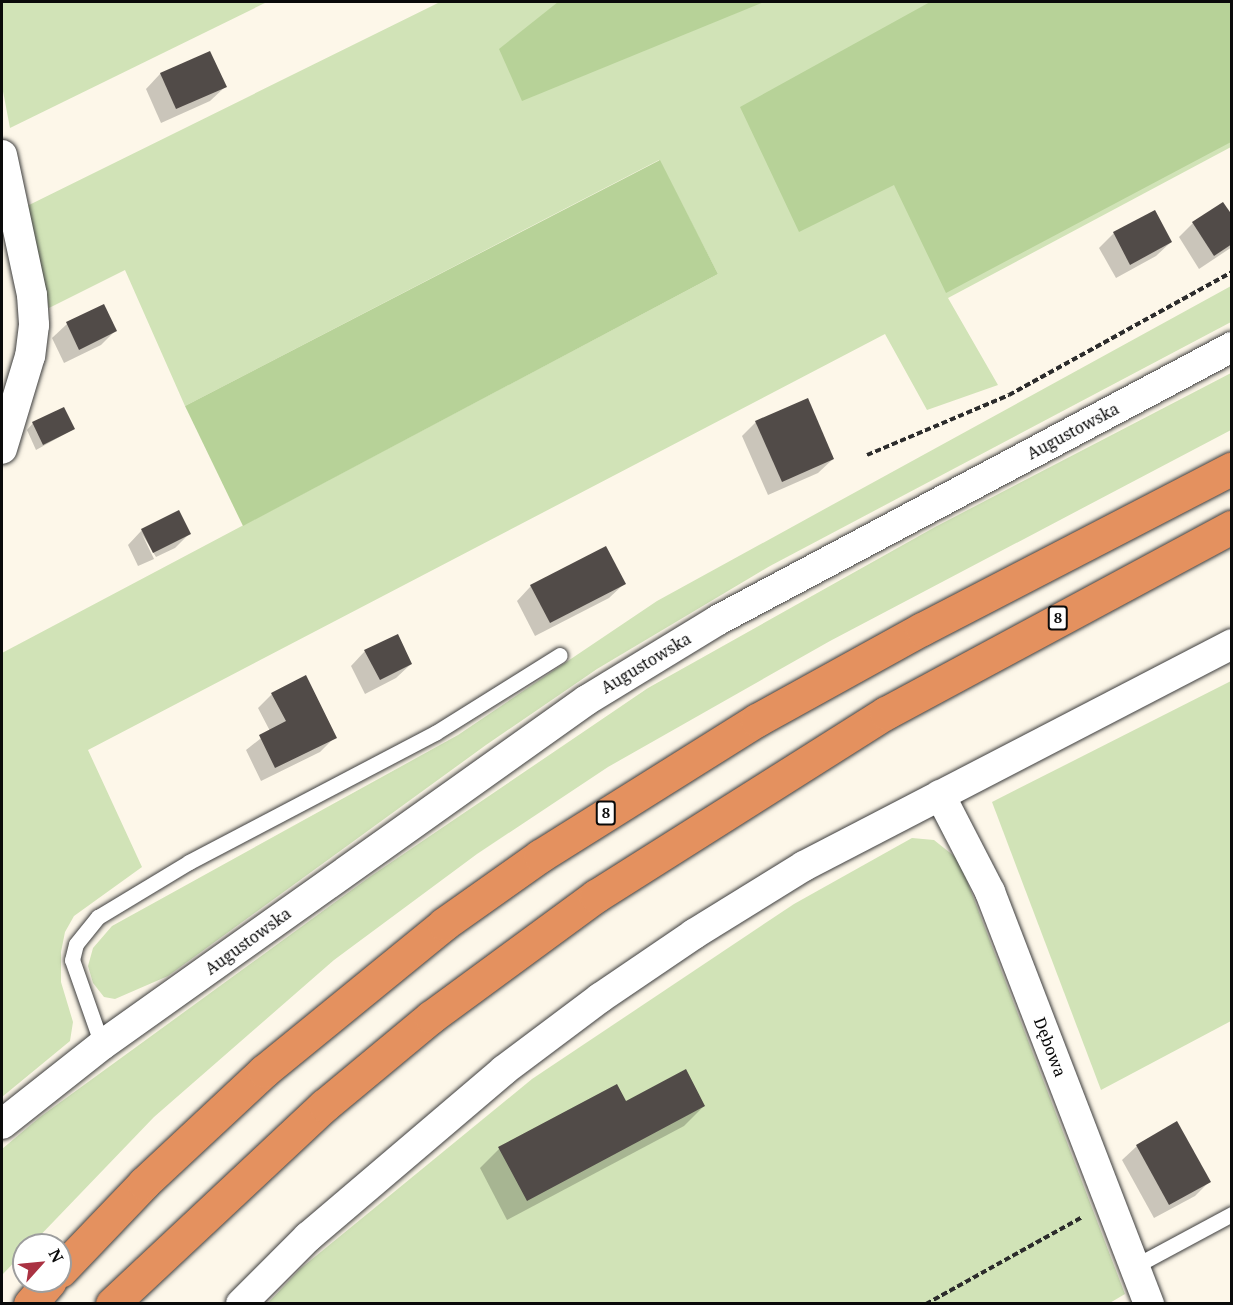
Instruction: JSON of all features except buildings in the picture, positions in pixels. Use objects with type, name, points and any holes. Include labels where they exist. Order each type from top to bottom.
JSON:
[{"type":"highway","name":"8","points":[[72,1258],[144,1183],[264,1071],[444,924],[540,855],[767,715],[922,629],[1232,468]]},
{"type":"highway","name":"8","points":[[112,1304],[271,1151],[431,1017],[596,896],[886,713],[1232,527]]},
{"type":"street","points":[[2,155],[32,295],[34,325],[30,356],[2,449]]},
{"type":"street","name":"Augustowska","points":[[2,1124],[102,1045],[587,700],[718,620],[1232,347]]},
{"type":"street","points":[[241,1304],[308,1237],[397,1160],[504,1070],[600,998],[804,866],[1232,644]]},
{"type":"street","name":"Dębowa","points":[[940,795],[990,892],[1149,1304]]},
{"type":"lane","points":[[102,1045],[72,960],[76,944],[98,917],[189,862],[435,733],[560,655]]},
{"type":"lane","points":[[1135,1266],[1232,1214]]},
{"type":"path","points":[[867,455],[1009,395],[1232,272]]},
{"type":"path","points":[[926,1304],[1109,1202]]},
{"type":"green space","points":[[2,2],[267,2],[10,128],[2,86]]},
{"type":"green space","points":[[440,2],[1231,2],[1231,147],[948,298],[998,385],[927,410],[885,334],[88,750],[142,867],[74,916],[65,932],[61,952],[61,982],[73,1022],[70,1041],[2,1097],[2,653],[718,274],[659,160],[185,406],[125,270],[49,308],[27,206]]},
{"type":"green space","points":[[558,2],[764,2],[522,101],[499,49]]},
{"type":"green space","points":[[930,2],[1231,2],[1231,142],[946,293],[894,185],[799,232],[740,107]]},
{"type":"green space","points":[[660,160],[718,274],[243,526],[185,406]]},
{"type":"green space","points":[[1231,286],[1231,322],[770,566],[597,669],[486,745],[168,976],[115,999],[104,997],[93,983],[88,966],[93,948],[112,926],[458,735],[657,601]]},
{"type":"green space","points":[[1231,373],[1231,430],[830,641],[608,767],[477,854],[334,960],[154,1117],[43,1233],[12,1233],[12,1265],[2,1275],[2,1149],[40,1117],[371,876],[648,688],[935,527]]},
{"type":"green space","points":[[1231,681],[1231,1021],[1101,1090],[992,802]]},
{"type":"green space","points":[[912,838],[934,840],[959,860],[1125,1294],[1108,1304],[267,1304],[300,1269],[532,1079],[794,904]]}]
